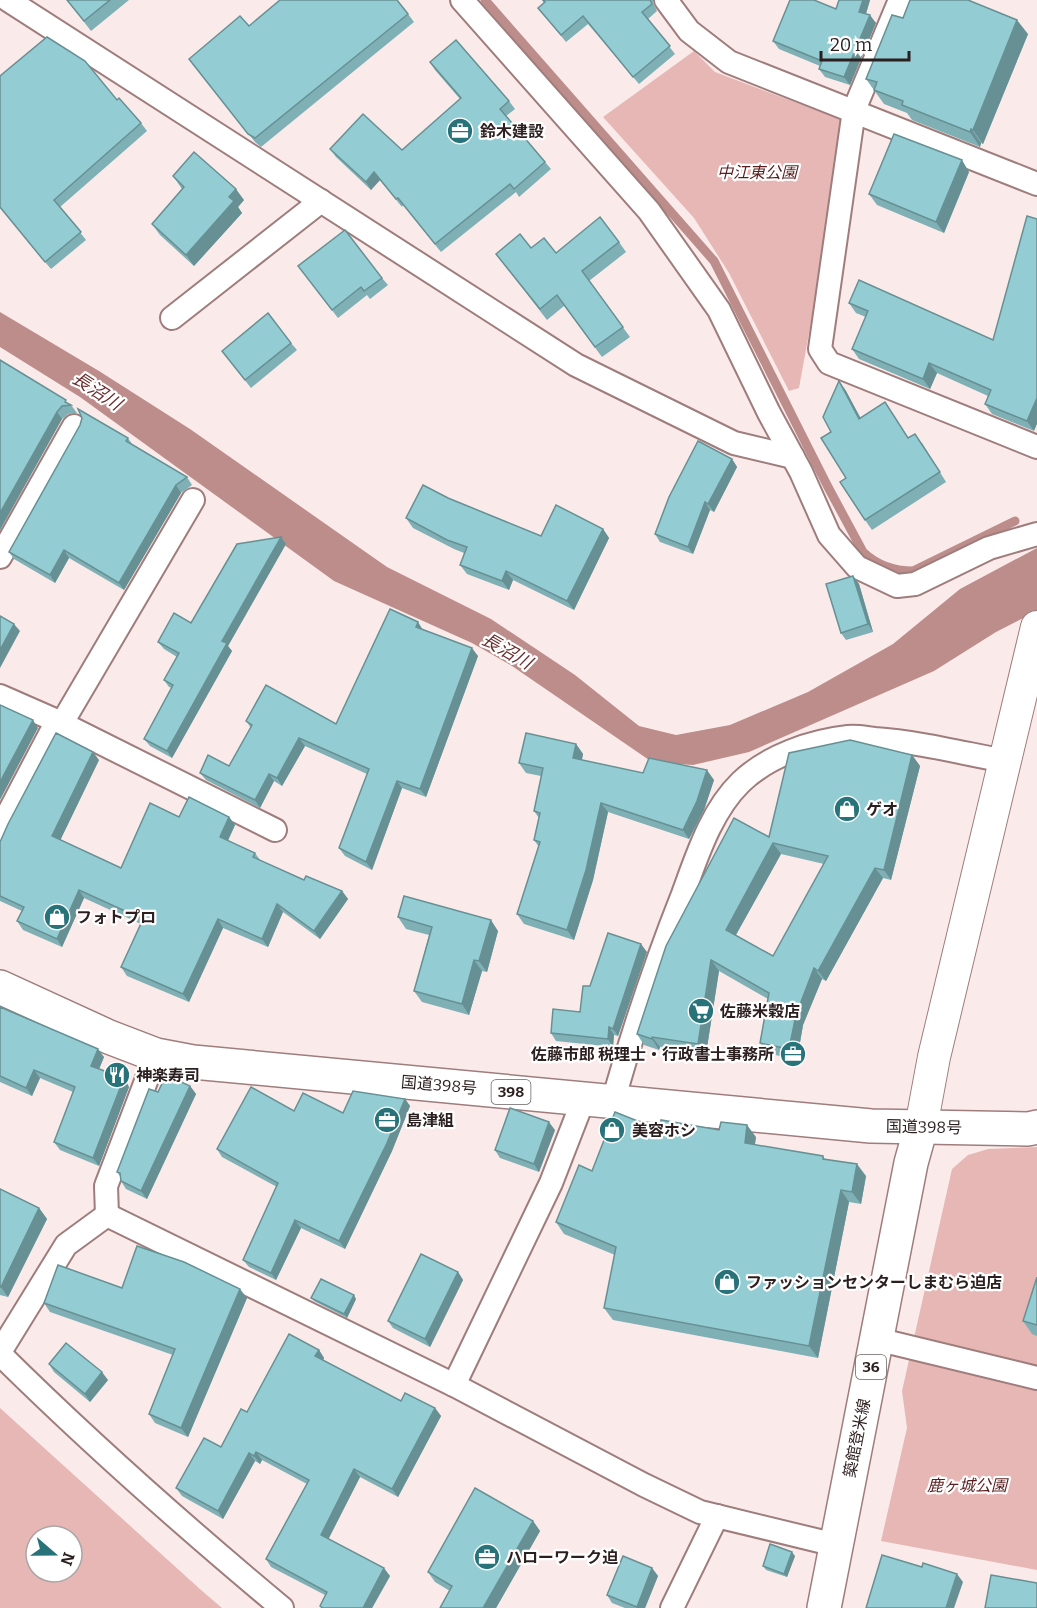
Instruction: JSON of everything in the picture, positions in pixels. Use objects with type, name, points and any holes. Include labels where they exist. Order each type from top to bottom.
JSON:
[{"type":"main road","name":"国道398号","points":[[0,987],[109,1037],[156,1055],[193,1062],[871,1126],[1028,1129],[1037,1127]]},
{"type":"main road","name":"築館登米線","points":[[824,1608],[911,1163],[921,1127]]},
{"type":"street","points":[[8,0],[576,365],[734,443],[793,457]]},
{"type":"street","points":[[462,0],[649,211],[719,310],[793,457],[829,535],[857,567],[897,586],[915,584],[989,548],[1037,534]]},
{"type":"street","points":[[666,0],[689,31],[729,62],[1037,184]]},
{"type":"street","points":[[900,0],[854,110],[820,349],[829,363],[1037,447]]},
{"type":"street","points":[[172,318],[321,201]]},
{"type":"street","points":[[0,557],[74,426]]},
{"type":"street","points":[[0,829],[59,722],[193,500]]},
{"type":"street","points":[[921,1127],[934,1057],[1037,627]]},
{"type":"street","points":[[0,696],[59,722],[275,830]]},
{"type":"street","points":[[454,1385],[551,1183],[626,1054],[694,865],[717,813],[741,782],[775,758],[814,744],[849,737],[899,741],[1005,761]]},
{"type":"street","points":[[107,1215],[106,1186],[156,1055]]},
{"type":"street","points":[[107,1215],[66,1245],[0,1353],[66,1419],[207,1545],[282,1608]]},
{"type":"street","points":[[107,1215],[454,1385],[700,1512],[836,1545]]},
{"type":"street","points":[[876,1339],[1037,1378]]},
{"type":"street","points":[[672,1608],[717,1516]]},
{"type":"green space","name":"中江東公園","points":[[694,51],[715,72],[843,120],[827,234],[799,388],[789,391],[729,273],[694,218],[603,117]]},
{"type":"green space","name":"鹿ヶ城公園","points":[[1037,1147],[1037,1570],[881,1541],[907,1428],[902,1391],[952,1169],[968,1155],[988,1149]]},
{"type":"green space","points":[[0,1408],[201,1590],[222,1608],[0,1608]]},
{"type":"water","name":"長沼川","points":[[0,312],[190,429],[387,567],[491,619],[575,675],[639,726],[676,735],[730,725],[808,692],[893,644],[960,589],[1037,548],[1037,611],[996,632],[934,671],[749,752],[693,765],[652,762],[512,666],[472,643],[334,581],[80,397],[0,347]]},
{"type":"building","points":[[67,0],[110,0],[84,21]]},
{"type":"building","points":[[280,0],[397,0],[408,14],[255,138],[248,134],[189,59],[240,16],[249,26]]},
{"type":"building","points":[[543,0],[650,0],[652,4],[642,12],[670,46],[633,77],[583,16],[561,35],[538,8],[545,2]]},
{"type":"building","points":[[790,0],[814,0],[836,9],[839,0],[863,0],[859,12],[870,15],[844,77],[819,69],[822,61],[773,41]]},
{"type":"building","points":[[910,0],[968,0],[1017,20],[973,130],[971,129],[970,132],[902,105],[903,101],[874,90],[877,82],[866,79],[892,15],[903,18]]},
{"type":"building","points":[[47,37],[85,61],[117,100],[119,98],[141,123],[54,200],[81,232],[45,262],[0,207],[0,76]]},
{"type":"building","points":[[456,40],[509,101],[500,109],[545,162],[514,189],[510,184],[435,244],[374,172],[366,182],[330,149],[363,114],[402,150],[461,98],[430,62]]},
{"type":"building","points":[[894,134],[962,160],[936,222],[869,194]]},
{"type":"building","points":[[194,152],[236,189],[229,197],[234,201],[186,255],[152,224],[184,187],[173,176]]},
{"type":"building","points":[[1027,216],[1037,219],[1037,398],[1027,421],[985,404],[991,390],[929,363],[923,379],[852,349],[868,311],[849,303],[859,280],[993,340]]},
{"type":"building","points":[[600,217],[619,242],[582,271],[623,327],[595,347],[557,295],[540,309],[496,254],[520,234],[531,248],[544,238],[556,253]]},
{"type":"building","points":[[345,230],[382,278],[364,291],[361,287],[332,310],[298,266]]},
{"type":"building","points":[[268,313],[291,343],[245,380],[222,351]]},
{"type":"building","points":[[0,360],[71,405],[62,406],[57,412],[0,513]]},
{"type":"building","points":[[839,381],[859,419],[885,402],[908,438],[915,434],[940,472],[865,520],[840,482],[846,478],[821,438],[831,432],[823,417]]},
{"type":"building","points":[[78,409],[128,438],[126,441],[187,477],[176,485],[119,583],[64,550],[50,575],[9,552],[80,425],[82,418]]},
{"type":"building","points":[[698,441],[732,459],[708,504],[705,502],[688,547],[655,534],[669,497]]},
{"type":"building","points":[[423,485],[448,498],[541,536],[556,505],[603,529],[567,601],[506,571],[502,581],[460,565],[467,547],[447,540],[406,518]]},
{"type":"building","points":[[281,537],[222,641],[227,643],[167,751],[144,739],[173,685],[164,680],[179,653],[158,642],[174,613],[191,623],[237,544]]},
{"type":"building","points":[[853,576],[868,624],[841,633],[826,584]]},
{"type":"building","points":[[390,609],[418,622],[416,627],[472,648],[420,789],[397,781],[366,862],[339,848],[369,769],[299,738],[277,778],[269,774],[255,800],[200,773],[208,755],[229,766],[252,725],[246,721],[266,685],[336,724]]},
{"type":"building","points":[[0,616],[14,624],[0,650]]},
{"type":"building","points":[[0,705],[33,720],[0,782]]},
{"type":"building","points":[[56,733],[93,752],[52,836],[121,868],[150,803],[179,817],[189,797],[229,817],[220,837],[255,853],[253,857],[304,880],[306,876],[342,891],[314,931],[277,904],[262,939],[218,919],[183,994],[121,967],[143,919],[79,890],[57,939],[17,921],[24,907],[0,896],[0,842]]},
{"type":"building","points":[[526,733],[576,744],[573,758],[643,773],[649,758],[707,770],[697,801],[683,830],[601,803],[586,870],[567,930],[517,914],[540,842],[534,840],[540,813],[534,811],[543,768],[519,763]]},
{"type":"building","points":[[850,740],[912,755],[884,870],[875,868],[818,971],[814,968],[796,1015],[789,1049],[760,1043],[769,993],[711,960],[698,1044],[652,1037],[652,1039],[637,1034],[666,946],[734,818],[769,837],[789,753]],"holes":[[[773,843],[828,856],[773,956],[726,930]]]},
{"type":"building","points":[[404,896],[491,920],[479,961],[474,960],[462,1004],[414,991],[432,927],[398,917]]},
{"type":"building","points":[[608,933],[641,944],[613,1029],[609,1027],[608,1039],[551,1033],[553,1009],[580,1012],[583,986],[590,986]]},
{"type":"building","points":[[0,1007],[98,1049],[91,1066],[124,1078],[93,1158],[54,1142],[75,1087],[34,1070],[26,1088],[0,1076]]},
{"type":"building","points":[[166,1075],[190,1086],[141,1191],[121,1181],[120,1173],[117,1172],[149,1089],[158,1092]]},
{"type":"building","points":[[251,1087],[294,1111],[303,1093],[343,1113],[353,1091],[405,1099],[387,1143],[339,1241],[295,1220],[271,1273],[243,1260],[278,1183],[217,1149]]},
{"type":"building","points":[[510,1108],[549,1122],[534,1164],[495,1150]]},
{"type":"building","points":[[615,1112],[660,1130],[661,1120],[719,1130],[721,1122],[747,1125],[745,1143],[857,1164],[852,1192],[841,1190],[809,1346],[604,1308],[616,1247],[556,1222],[579,1165],[592,1171]]},
{"type":"building","points":[[0,1189],[39,1208],[1,1287],[0,1287]]},
{"type":"building","points":[[137,1246],[184,1262],[240,1289],[181,1428],[149,1414],[175,1349],[44,1303],[58,1265],[122,1288]]},
{"type":"building","points":[[421,1254],[458,1272],[425,1339],[388,1321]]},
{"type":"building","points":[[1037,1277],[1037,1325],[1023,1321]]},
{"type":"building","points":[[321,1279],[354,1295],[344,1314],[311,1298]]},
{"type":"building","points":[[289,1334],[319,1350],[315,1356],[401,1401],[405,1393],[435,1408],[392,1489],[354,1469],[321,1535],[384,1568],[363,1608],[323,1608],[320,1606],[327,1592],[266,1559],[309,1480],[256,1452],[254,1456],[249,1453],[218,1511],[176,1488],[204,1438],[221,1447],[241,1409],[247,1412]]},
{"type":"building","points":[[66,1343],[102,1372],[85,1394],[49,1364]]},
{"type":"building","name":"ハローワーク迫","points":[[475,1488],[533,1521],[483,1608],[440,1608],[452,1586],[428,1572]]},
{"type":"building","points":[[770,1544],[792,1552],[784,1574],[763,1566]]},
{"type":"building","points":[[882,1555],[922,1567],[923,1563],[957,1574],[946,1608],[866,1608]]},
{"type":"building","points":[[623,1556],[652,1568],[637,1607],[607,1595]]},
{"type":"building","points":[[991,1575],[1037,1583],[1037,1608],[985,1608]]},
{"type":"waterway","points":[[485,0],[714,261],[863,552],[886,566],[913,571],[1015,521]]},
{"type":"place","name":"鈴木建設","points":[[460,131]]},
{"type":"place","name":"ゲオ","points":[[847,809]]},
{"type":"place","name":"フォトプロ","points":[[57,917]]},
{"type":"place","name":"佐藤米穀店","points":[[701,1011]]},
{"type":"place","name":"佐藤市郎 税理士・行政書士事務所","points":[[793,1054]]},
{"type":"place","name":"神楽寿司","points":[[117,1075]]},
{"type":"place","name":"島津組","points":[[387,1120]]},
{"type":"place","name":"美容ホシ","points":[[612,1130]]},
{"type":"place","name":"ファッションセンターしまむら迫店","points":[[727,1282]]},
{"type":"place","name":"ハローワーク迫","points":[[487,1557]]}]
